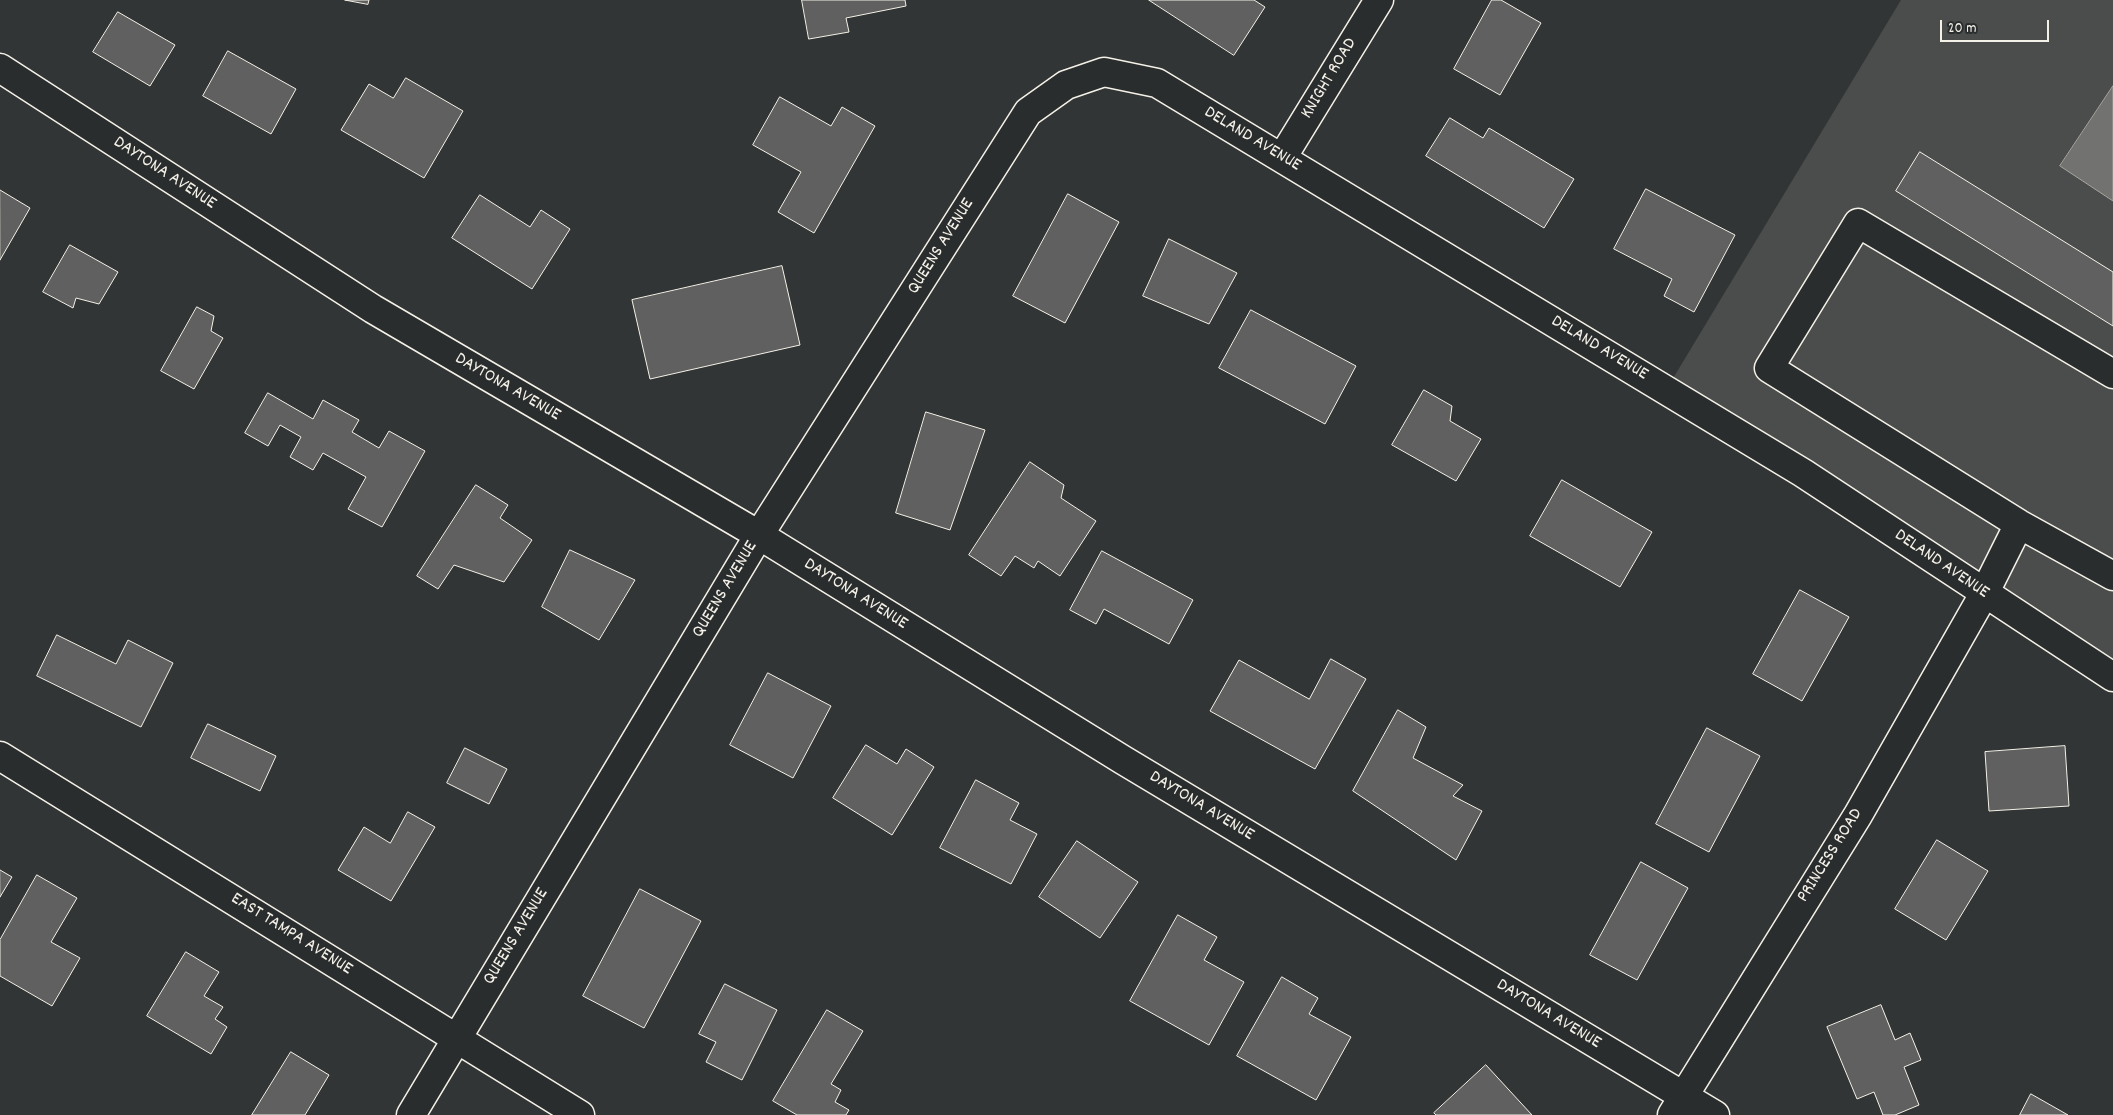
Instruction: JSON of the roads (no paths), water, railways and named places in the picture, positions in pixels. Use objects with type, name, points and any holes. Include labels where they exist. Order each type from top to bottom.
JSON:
[{"type":"street","name":"KNIGHT ROAD","points":[[1282,158],[1379,0]]},
{"type":"street","name":"DAYTONA AVENUE","points":[[0,68],[373,309],[759,535],[1677,1105],[1715,1115]]},
{"type":"street","name":"DELAND AVENUE","points":[[1066,85],[1104,72],[1157,83],[1803,473],[1984,594],[2113,677]]},
{"type":"street","name":"QUEENS AVENUE","points":[[411,1115],[759,535],[1028,112],[1066,85]]},
{"type":"street","points":[[2113,374],[1858,223],[1770,368],[2019,524],[2113,576]]},
{"type":"street","name":"PRINCESS ROAD","points":[[1677,1105],[1858,815],[1984,594],[2019,524]]},
{"type":"street","name":"EAST TAMPA AVENUE","points":[[0,756],[580,1115]]}]
